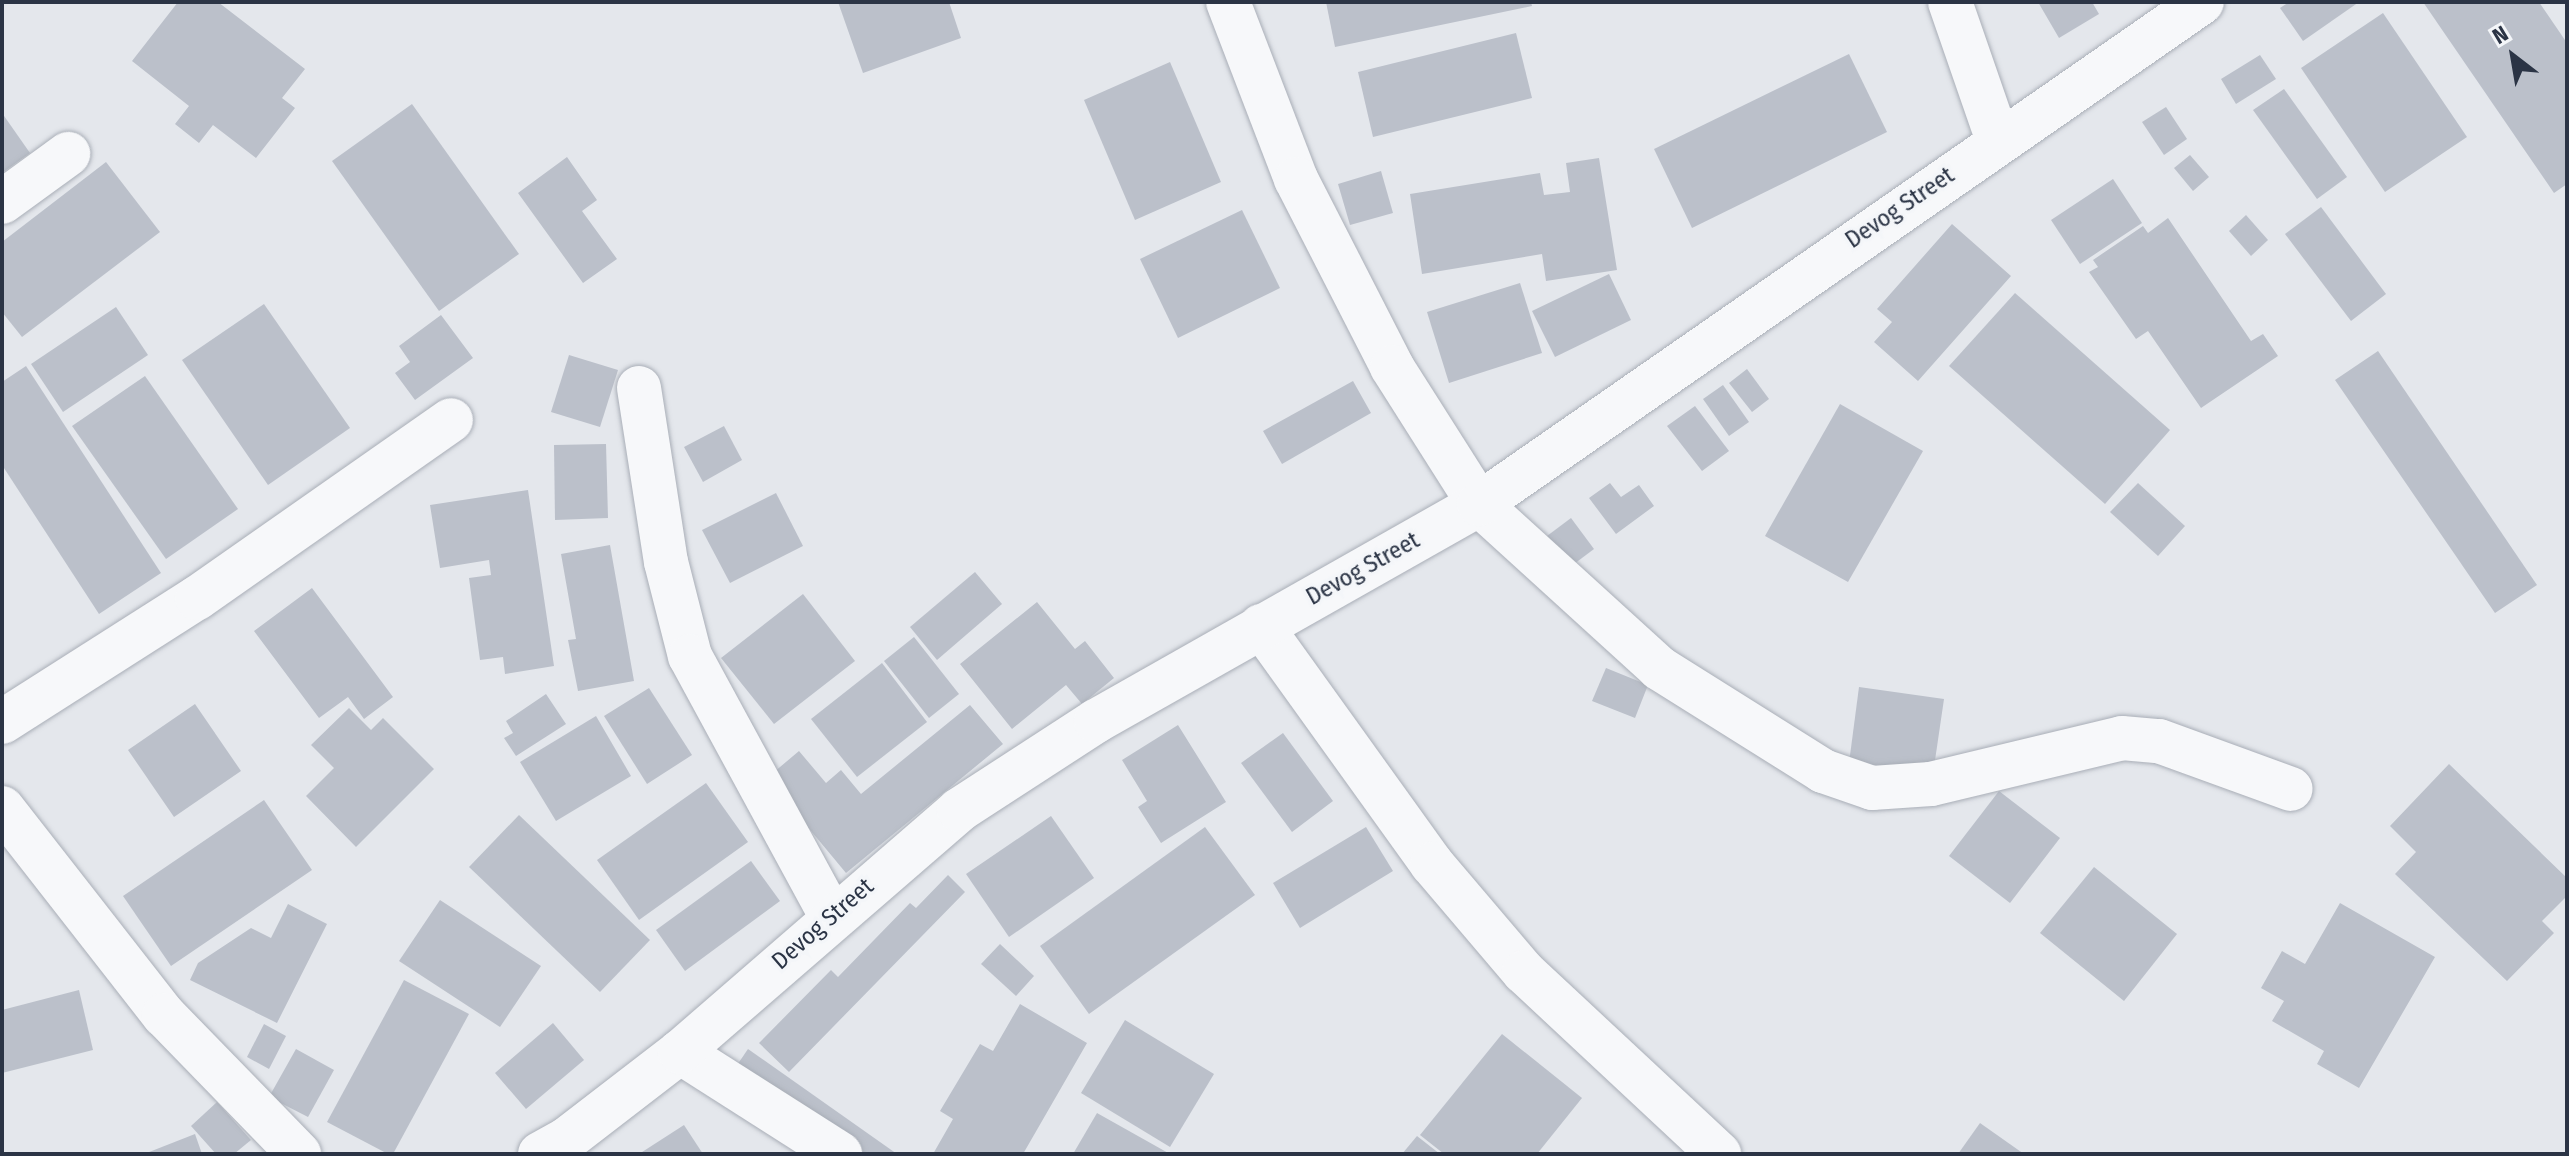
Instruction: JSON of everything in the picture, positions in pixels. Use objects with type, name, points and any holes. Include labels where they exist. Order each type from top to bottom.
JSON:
[{"type":"street","points":[[1228,2],[1296,179],[1392,367],[1479,504],[1659,668],[1823,771],[1872,788],[1931,784],[2122,738],[2159,741],[2291,789]]},
{"type":"street","points":[[1950,2],[1998,141]]},
{"type":"street","name":"Devog Street","points":[[540,1154],[567,1139],[680,1052],[831,916],[959,810],[1096,721],[1479,504],[2202,2]]},
{"type":"street","points":[[2,202],[68,154]]},
{"type":"street","points":[[639,388],[666,562],[690,656],[831,916]]},
{"type":"street","points":[[2,722],[197,598],[451,420]]},
{"type":"street","points":[[1261,626],[1432,864],[1524,972],[1719,1154]]},
{"type":"street","points":[[2,808],[164,1015],[299,1154]]},
{"type":"street","points":[[680,1052],[840,1154]]},
{"type":"building","points":[[178,2],[218,2],[305,69],[282,98],[295,108],[256,158],[213,125],[199,143],[175,124],[189,106],[132,61]]},
{"type":"building","points":[[838,2],[949,2],[961,38],[863,73]]},
{"type":"building","points":[[1326,2],[1531,2],[1532,6],[1335,47]]},
{"type":"building","points":[[2038,2],[2092,2],[2099,14],[2059,38]]},
{"type":"building","points":[[2289,2],[2359,2],[2303,41],[2280,8]]},
{"type":"building","points":[[2423,2],[2539,2],[2567,43],[2567,184],[2554,193]]},
{"type":"building","points":[[2383,13],[2467,137],[2385,192],[2301,68]]},
{"type":"building","points":[[1516,33],[1532,98],[1373,137],[1358,72]]},
{"type":"building","points":[[1849,54],[1887,132],[1692,228],[1654,149]]},
{"type":"building","points":[[2260,55],[2276,79],[2236,104],[2221,79]]},
{"type":"building","points":[[1170,62],[1221,182],[1135,220],[1084,100]]},
{"type":"building","points":[[2284,89],[2347,177],[2317,199],[2253,110]]},
{"type":"building","points":[[412,104],[519,254],[439,311],[332,161]]},
{"type":"building","points":[[2166,107],[2187,139],[2164,155],[2142,122]]},
{"type":"building","points":[[2,113],[30,153],[2,173]]},
{"type":"building","points":[[2190,155],[2209,177],[2193,191],[2174,168]]},
{"type":"building","points":[[567,157],[597,200],[582,211],[617,259],[583,283],[518,193]]},
{"type":"building","points":[[1599,158],[1617,270],[1546,281],[1542,254],[1422,274],[1410,194],[1540,173],[1544,195],[1570,192],[1566,163]]},
{"type":"building","points":[[106,162],[160,232],[22,337],[2,312],[2,242]]},
{"type":"building","points":[[1381,171],[1393,213],[1350,225],[1338,184]]},
{"type":"building","points":[[2113,179],[2142,223],[2080,264],[2051,220]]},
{"type":"building","points":[[2321,207],[2386,294],[2351,321],[2285,234]]},
{"type":"building","points":[[1242,210],[1280,288],[1178,338],[1140,259]]},
{"type":"building","points":[[2246,215],[2268,240],[2251,256],[2229,231]]},
{"type":"building","points":[[2168,218],[2251,341],[2263,334],[2278,356],[2201,408],[2148,331],[2136,339],[2089,272],[2098,267],[2093,260],[2143,226],[2148,233]]},
{"type":"building","points":[[1952,224],[2011,276],[1918,381],[1874,342],[1892,322],[1877,309]]},
{"type":"building","points":[[1609,274],[1631,320],[1555,357],[1532,311]]},
{"type":"building","points":[[1520,283],[1542,353],[1449,383],[1427,312]]},
{"type":"building","points":[[2015,293],[2170,430],[2105,504],[1949,366]]},
{"type":"building","points":[[264,304],[350,428],[268,485],[182,360]]},
{"type":"building","points":[[116,307],[148,355],[63,412],[31,364]]},
{"type":"building","points":[[441,315],[473,358],[415,400],[395,373],[410,362],[399,346]]},
{"type":"building","points":[[2378,351],[2537,585],[2495,613],[2335,380]]},
{"type":"building","points":[[569,355],[618,370],[600,427],[551,412]]},
{"type":"building","points":[[26,366],[161,573],[99,614],[2,465],[2,382]]},
{"type":"building","points":[[1747,369],[1769,399],[1752,412],[1729,383]]},
{"type":"building","points":[[145,376],[238,509],[166,559],[72,426]]},
{"type":"building","points":[[1353,381],[1371,413],[1282,464],[1263,431]]},
{"type":"building","points":[[1723,385],[1749,422],[1729,436],[1703,399]]},
{"type":"building","points":[[1840,404],[1923,451],[1848,582],[1765,536]]},
{"type":"building","points":[[1695,406],[1729,451],[1702,471],[1667,426]]},
{"type":"building","points":[[724,426],[742,460],[703,482],[684,447]]},
{"type":"building","points":[[606,444],[608,518],[555,520],[554,445]]},
{"type":"building","points":[[1610,483],[1621,497],[1639,485],[1654,506],[1616,534],[1589,498]]},
{"type":"building","points":[[2138,483],[2185,526],[2158,556],[2110,512]]},
{"type":"building","points":[[528,490],[554,666],[505,674],[503,657],[480,660],[469,578],[491,575],[489,560],[440,568],[430,505]]},
{"type":"building","points":[[776,493],[803,546],[730,583],[702,530]]},
{"type":"building","points":[[1571,518],[1594,549],[1570,567],[1547,536]]},
{"type":"building","points":[[610,545],[634,681],[578,691],[568,640],[576,639],[561,554]]},
{"type":"building","points":[[975,572],[1002,604],[937,660],[910,627]]},
{"type":"building","points":[[312,588],[393,697],[364,719],[348,697],[319,718],[254,631]]},
{"type":"building","points":[[803,594],[855,661],[774,724],[721,658]]},
{"type":"building","points":[[1037,602],[1075,649],[1085,641],[1114,678],[1082,704],[1066,685],[1012,729],[960,664]]},
{"type":"building","points":[[914,637],[959,694],[929,718],[884,661]]},
{"type":"building","points":[[882,663],[927,722],[857,777],[811,719]]},
{"type":"building","points":[[1606,668],[1648,685],[1635,718],[1592,701]]},
{"type":"building","points":[[1859,687],[1944,699],[1933,774],[1849,763]]},
{"type":"building","points":[[649,688],[692,755],[647,784],[604,716]]},
{"type":"building","points":[[546,694],[566,724],[516,756],[504,738],[513,733],[506,721]]},
{"type":"building","points":[[195,704],[241,771],[174,817],[128,750]]},
{"type":"building","points":[[970,705],[1003,744],[846,873],[767,778],[799,751],[826,783],[841,770],[861,794]]},
{"type":"building","points":[[349,708],[371,730],[383,718],[434,769],[356,847],[306,796],[334,768],[311,745]]},
{"type":"building","points":[[596,716],[631,776],[556,821],[520,762]]},
{"type":"building","points":[[1178,725],[1226,802],[1161,843],[1138,807],[1147,801],[1122,760]]},
{"type":"building","points":[[1283,733],[1333,801],[1292,832],[1241,763]]},
{"type":"building","points":[[2449,764],[2567,878],[2567,896],[2542,921],[2554,933],[2507,981],[2395,874],[2416,852],[2390,826]]},
{"type":"building","points":[[706,783],[748,842],[639,920],[597,860]]},
{"type":"building","points":[[1999,791],[2060,838],[2010,903],[1949,856]]},
{"type":"building","points":[[264,800],[312,870],[171,966],[123,896]]},
{"type":"building","points":[[519,815],[650,940],[600,992],[469,867]]},
{"type":"building","points":[[1051,816],[1094,878],[1009,937],[966,874]]},
{"type":"building","points":[[1205,827],[1255,895],[1089,1014],[1040,946]]},
{"type":"building","points":[[1366,827],[1393,871],[1300,928],[1273,883]]},
{"type":"building","points":[[751,861],[780,901],[685,971],[656,930]]},
{"type":"building","points":[[2094,867],[2177,934],[2124,1001],[2040,933]]},
{"type":"building","points":[[948,875],[965,892],[789,1072],[759,1043],[831,970],[838,977],[910,903],[916,908]]},
{"type":"building","points":[[440,900],[541,966],[500,1027],[399,961]]},
{"type":"building","points":[[2340,903],[2435,957],[2359,1088],[2317,1064],[2324,1051],[2272,1021],[2284,1001],[2261,988],[2282,951],[2305,964]]},
{"type":"building","points":[[288,904],[327,924],[277,1023],[190,980],[198,963],[251,928],[271,938]]},
{"type":"building","points":[[1000,944],[1034,976],[1016,996],[981,964]]},
{"type":"building","points":[[404,980],[469,1014],[393,1154],[388,1154],[327,1122]]},
{"type":"building","points":[[79,990],[93,1050],[2,1073],[2,1010]]},
{"type":"building","points":[[1020,1004],[1087,1043],[1023,1154],[933,1154],[953,1119],[940,1111],[980,1044],[993,1051]]},
{"type":"building","points":[[1125,1020],[1214,1074],[1170,1147],[1081,1093]]},
{"type":"building","points":[[553,1023],[584,1060],[526,1109],[495,1073]]},
{"type":"building","points":[[264,1024],[286,1036],[269,1069],[247,1057]]},
{"type":"building","points":[[1502,1034],[1582,1098],[1537,1154],[1444,1154],[1420,1135]]},
{"type":"building","points":[[296,1049],[334,1070],[308,1117],[269,1097]]},
{"type":"building","points":[[748,1049],[897,1154],[851,1154],[733,1071]]},
{"type":"building","points":[[217,1102],[251,1140],[234,1154],[216,1154],[191,1126]]},
{"type":"building","points":[[1097,1113],[1170,1154],[1073,1154]]},
{"type":"building","points":[[1980,1123],[2024,1154],[1958,1154]]},
{"type":"building","points":[[684,1125],[703,1154],[639,1154]]},
{"type":"building","points":[[195,1134],[202,1154],[144,1154]]},
{"type":"building","points":[[1417,1136],[1440,1154],[1402,1154]]}]
